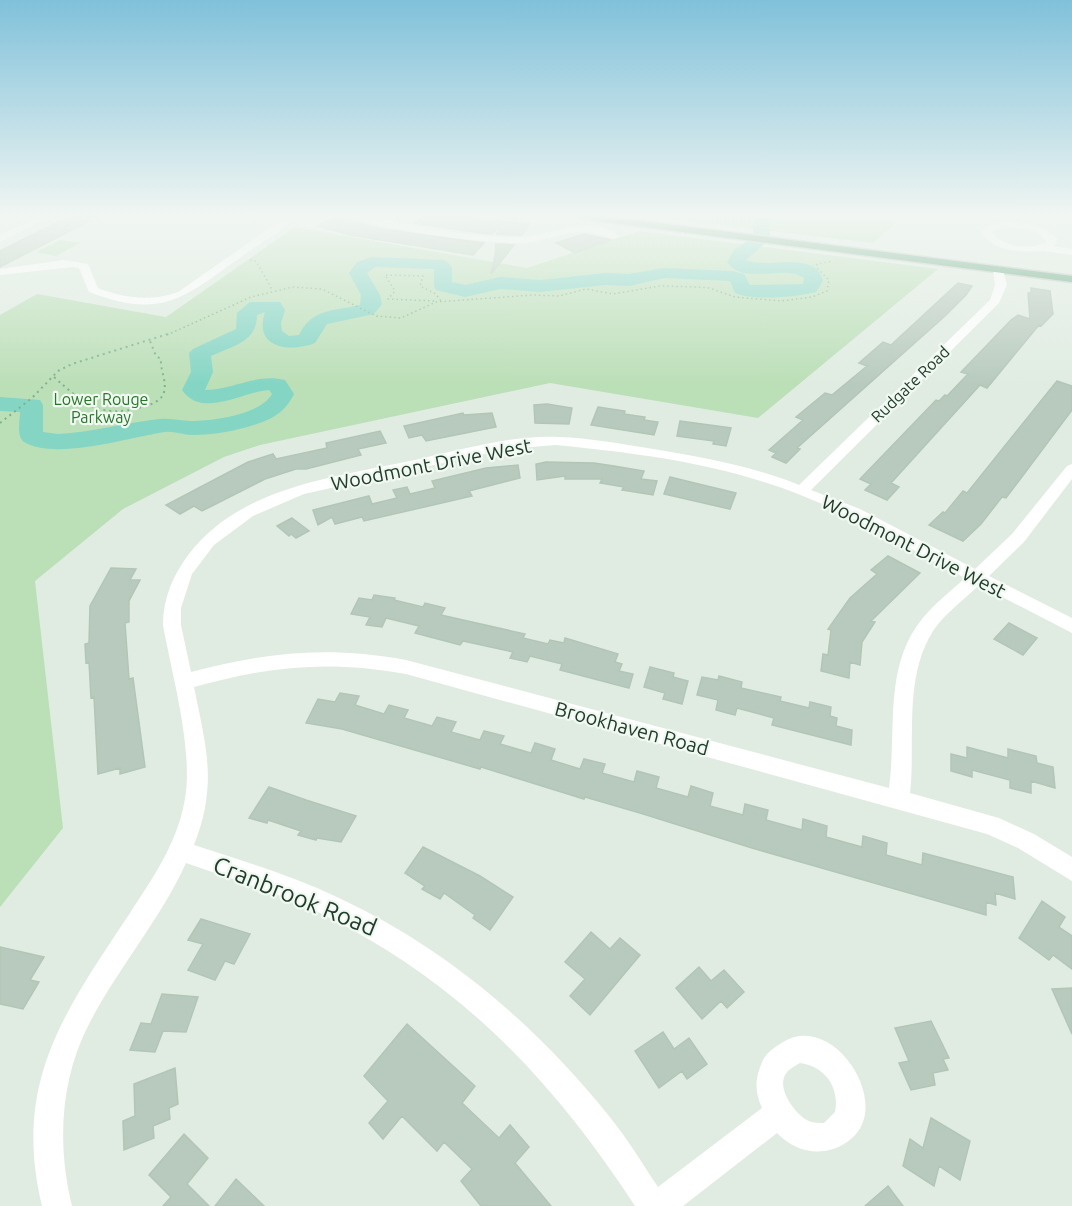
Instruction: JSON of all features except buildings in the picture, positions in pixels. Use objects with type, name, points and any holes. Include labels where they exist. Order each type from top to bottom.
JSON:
[{"type":"main road","points":[[1017,272],[1072,279]]},
{"type":"street","points":[[86,272],[93,290],[109,295],[162,302],[182,294],[213,272]]},
{"type":"street","name":"Rudgate Road","points":[[802,490],[995,300],[1001,285],[998,272]]},
{"type":"street","name":"Woodmont Drive West","points":[[57,1206],[49,1168],[48,1123],[54,1086],[67,1042],[91,993],[162,886],[181,851],[196,812],[200,780],[198,759],[172,625],[172,608],[184,573],[199,551],[223,528],[265,503],[299,490],[489,448],[556,441],[601,445],[706,462],[754,474],[802,490],[854,513],[1072,626]]},
{"type":"street","points":[[898,799],[901,781],[904,679],[917,640],[928,624],[1037,517],[1072,469]]},
{"type":"street","name":"Brookhaven Road","points":[[183,682],[238,666],[285,658],[330,657],[374,660],[991,825],[1026,840],[1071,868]]},
{"type":"street","name":"Cranbrook Road","points":[[181,851],[331,906],[388,935],[434,964],[489,1009],[545,1063],[600,1128],[655,1206]]},
{"type":"street","points":[[655,1206],[778,1114]]},
{"type":"path","points":[[262,272],[273,291]]},
{"type":"path","points":[[441,302],[436,294],[420,286],[423,276],[386,275],[395,291],[388,299],[441,302],[533,295],[559,296],[586,289],[613,294],[660,286],[709,288],[735,297],[781,301],[812,297],[827,291],[829,280],[821,272]]},
{"type":"path","points":[[0,423],[35,396],[62,369],[150,341],[183,328],[213,312],[273,291],[314,287],[376,316],[401,318],[436,302]]},
{"type":"path","points":[[54,376],[81,402],[97,411],[109,414],[133,410],[154,403],[163,396],[165,389],[161,359],[156,356],[150,341]]},
{"type":"green space","name":"Lower Rouge Parkway","points":[[230,272],[934,272],[758,418],[550,383],[260,445],[224,457],[123,509],[35,581],[63,828],[0,907],[0,315],[37,294],[166,317]]},
{"type":"waterway","points":[[0,404],[32,405],[31,436],[58,442],[97,438],[168,425],[191,428],[214,426],[257,416],[279,403],[283,394],[277,385],[262,384],[220,395],[199,396],[193,390],[202,372],[200,353],[243,333],[247,327],[247,313],[257,306],[273,306],[275,310],[271,323],[272,331],[280,339],[291,342],[308,339],[314,325],[321,319],[367,310],[372,304],[372,299],[359,272]]},
{"type":"waterway","points":[[443,272],[443,286],[465,291],[500,283],[540,286],[605,279],[629,280],[664,273],[733,276],[738,278],[742,289],[746,291],[798,290],[809,288],[814,281],[813,276],[808,272]]}]
